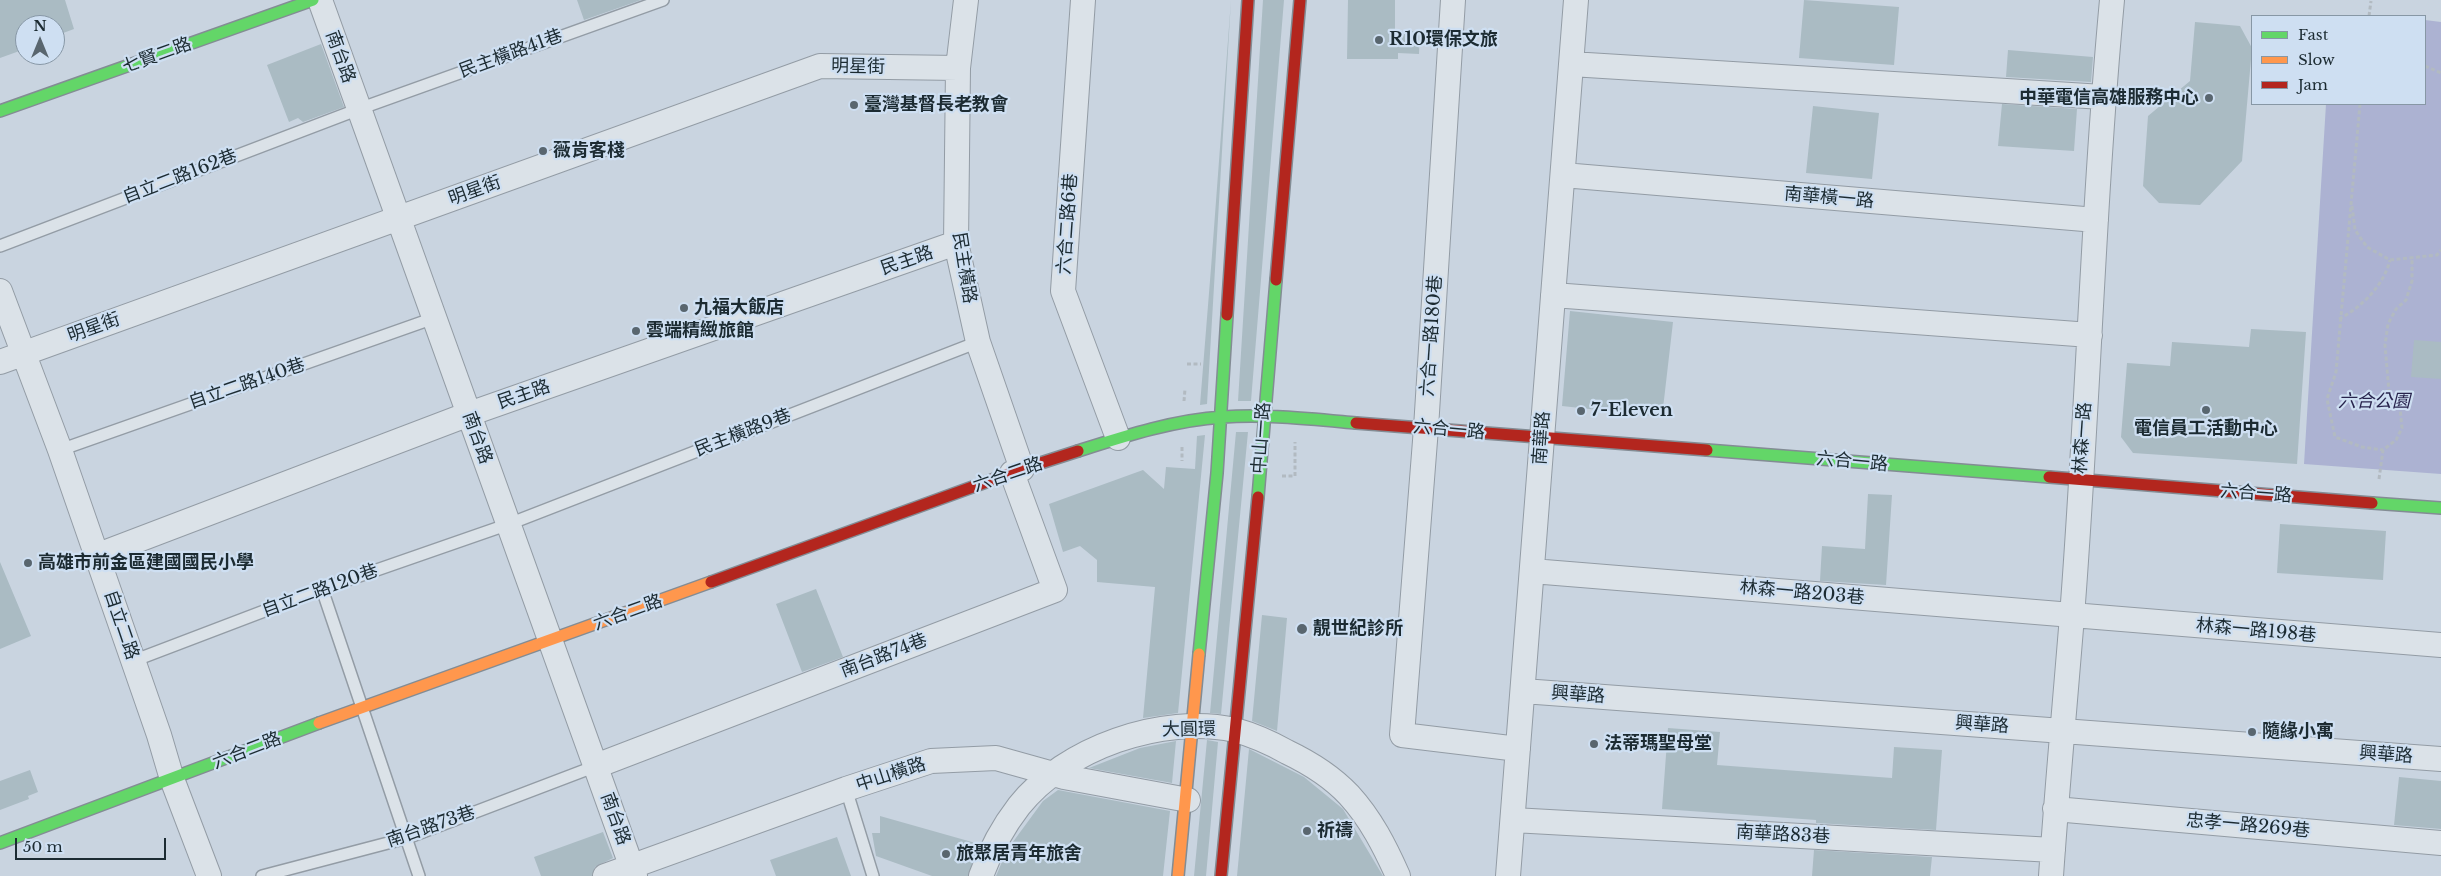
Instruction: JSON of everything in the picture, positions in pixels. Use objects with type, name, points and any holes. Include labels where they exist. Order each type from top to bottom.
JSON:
[{"type":"street","name":"七賢二路","points":[[0,111],[313,0]]},
{"type":"street","name":"南台路","points":[[320,0],[633,871]]},
{"type":"street","name":"民主橫路","points":[[966,0],[958,68],[956,243],[978,342],[1017,471]]},
{"type":"street","name":"六合二路6巷","points":[[1083,0],[1063,291],[1118,438]]},
{"type":"street","points":[[1178,876],[1188,800],[1222,417],[1248,0]]},
{"type":"street","name":"中山一路","points":[[1221,876],[1260,476],[1300,0]]},
{"type":"street","name":"六合一路180巷","points":[[1453,0],[1426,428],[1402,735],[1518,749]]},
{"type":"street","name":"南華路","points":[[1508,876],[1576,0]]},
{"type":"street","name":"林森一路","points":[[2051,876],[2061,731],[2072,616],[2096,220],[2112,0]]},
{"type":"street","points":[[1571,64],[2104,97]]},
{"type":"street","name":"明星街","points":[[0,362],[820,66],[958,68]]},
{"type":"street","name":"南華橫一路","points":[[1562,175],[2096,220]]},
{"type":"street","name":"民主路","points":[[96,556],[469,414],[956,243]]},
{"type":"street","name":"自立二路","points":[[0,290],[60,450],[172,779],[210,876]]},
{"type":"street","points":[[1553,295],[2090,335]]},
{"type":"street","name":"六合二路","points":[[0,843],[362,707],[550,641],[1017,471],[1118,438],[1182,423],[1222,417],[1264,416]]},
{"type":"street","name":"六合一路","points":[[1264,416],[2441,508]]},
{"type":"street","name":"南台路74巷","points":[[596,766],[1055,590],[1017,471]]},
{"type":"street","name":"林森一路203巷","points":[[1532,571],[2072,616]]},
{"type":"street","name":"林森一路198巷","points":[[2072,616],[2441,645]]},
{"type":"street","name":"興華路","points":[[1522,691],[2441,759]]},
{"type":"street","name":"大圓環","points":[[981,876],[991,849],[1020,806],[1053,773],[1105,743],[1158,729],[1193,727],[1234,730],[1265,741],[1310,763],[1349,795],[1379,835],[1398,876]]},
{"type":"street","name":"中山橫路","points":[[605,876],[633,871],[846,789],[931,761],[996,758],[1064,777],[1188,800]]},
{"type":"street","name":"忠孝一路269巷","points":[[2055,809],[2441,842]]},
{"type":"street","name":"南華路83巷","points":[[1513,820],[2053,850]]},
{"type":"lane","name":"民主橫路41巷","points":[[359,109],[663,0]]},
{"type":"lane","name":"自立二路162巷","points":[[0,246],[359,109]]},
{"type":"lane","name":"自立二路140巷","points":[[60,450],[434,318]]},
{"type":"lane","name":"民主橫路9巷","points":[[509,524],[978,342]]},
{"type":"lane","name":"自立二路120巷","points":[[133,661],[322,589],[509,524]]},
{"type":"lane","points":[[322,589],[407,838],[418,876]]},
{"type":"lane","name":"南台路73巷","points":[[262,876],[407,838],[596,766]]},
{"type":"lane","points":[[846,789],[873,876]]},
{"type":"path","points":[[2370,15],[2371,1]]},
{"type":"path","points":[[2426,66],[2441,73]]},
{"type":"path","points":[[2361,105],[2336,372],[2327,398],[2334,437],[2362,447],[2383,450]]},
{"type":"path","points":[[2351,199],[2355,230],[2367,248],[2390,260],[2437,255],[2441,250]]},
{"type":"path","points":[[2379,480],[2383,450],[2396,440],[2402,428],[2400,408],[2389,392],[2385,345],[2388,324],[2396,309],[2406,300],[2412,281],[2412,259]]},
{"type":"path","points":[[2340,319],[2355,311],[2387,274],[2390,260]]},
{"type":"green space","name":"六合公園","points":[[2426,20],[2441,22],[2441,474],[2304,464],[2326,105],[2426,105]]},
{"type":"building","points":[[0,0],[65,0],[74,29],[65,32],[65,15],[15,15],[15,53],[0,58]]},
{"type":"building","points":[[577,0],[641,0],[584,20]]},
{"type":"building","points":[[1231,0],[1207,404],[1200,405],[1211,268]]},
{"type":"building","points":[[1263,0],[1284,0],[1251,401],[1238,401]]},
{"type":"building","points":[[1348,0],[1395,0],[1395,31],[1420,31],[1419,54],[1398,53],[1398,59],[1347,59]]},
{"type":"building","points":[[1804,0],[1899,7],[1894,65],[1799,58]]},
{"type":"building","name":"中華電信高雄服務中心","points":[[2195,22],[2240,26],[2251,46],[2242,161],[2200,205],[2159,203],[2143,186],[2148,116],[2190,81]]},
{"type":"building","points":[[321,44],[344,107],[303,122],[298,118],[289,122],[267,65]]},
{"type":"building","points":[[2008,50],[2093,57],[2091,82],[2006,77]]},
{"type":"building","points":[[2002,104],[2077,109],[2074,151],[1998,146]]},
{"type":"building","points":[[1813,106],[1879,113],[1872,179],[1806,173]]},
{"type":"building","points":[[1570,311],[1673,322],[1662,417],[1562,406]]},
{"type":"building","points":[[2251,329],[2306,332],[2297,464],[2133,453],[2121,437],[2127,363],[2170,366],[2172,342],[2249,347]]},
{"type":"building","points":[[2414,340],[2441,342],[2441,379],[2411,377]]},
{"type":"building","points":[[1236,432],[1248,432],[1221,714],[1210,713]]},
{"type":"building","points":[[1205,435],[1178,713],[1143,718],[1155,587],[1097,582],[1097,560],[1080,546],[1063,552],[1049,504],[1143,470],[1164,489],[1166,467],[1195,469],[1197,436]]},
{"type":"building","points":[[1868,494],[1892,495],[1886,585],[1820,581],[1822,546],[1865,549]]},
{"type":"building","points":[[2280,524],[2386,531],[2383,580],[2277,573]]},
{"type":"building","points":[[0,562],[31,636],[0,649]]},
{"type":"building","points":[[816,589],[843,657],[802,672],[776,604]]},
{"type":"building","points":[[1262,615],[1287,618],[1277,731],[1252,721]]},
{"type":"building","points":[[1668,728],[1720,732],[1717,765],[1892,778],[1894,747],[1942,750],[1936,830],[1816,823],[1816,820],[1662,809]]},
{"type":"building","points":[[1207,740],[1218,742],[1206,876],[1194,876]]},
{"type":"building","points":[[1176,741],[1172,783],[1089,768],[1140,748]]},
{"type":"building","points":[[1249,749],[1304,777],[1343,809],[1383,876],[1237,876]]},
{"type":"building","points":[[30,770],[38,792],[28,796],[29,799],[0,810],[0,781]]},
{"type":"building","points":[[2399,777],[2441,781],[2441,829],[2394,825]]},
{"type":"building","points":[[1058,790],[1170,811],[1163,876],[996,876],[1007,850],[1043,801]]},
{"type":"building","points":[[880,816],[979,844],[968,876],[932,876],[876,856],[872,833],[880,833]]},
{"type":"building","points":[[603,832],[613,858],[595,867],[592,876],[541,876],[534,857]]},
{"type":"building","points":[[837,837],[851,876],[776,876],[770,860]]},
{"type":"building","points":[[1814,850],[1932,857],[1930,876],[1812,876]]},
{"type":"traffic: fast","points":[[0,111],[313,0]]},
{"type":"traffic: fast","points":[[1258,497],[1276,280]]},
{"type":"traffic: fast","points":[[1199,654],[1217,473],[1227,315]]},
{"type":"traffic: fast","points":[[1078,451],[1150,429],[1186,421],[1223,417],[1273,417],[1356,423]]},
{"type":"traffic: fast","points":[[1707,450],[2049,477]]},
{"type":"traffic: fast","points":[[2372,503],[2441,508]]},
{"type":"traffic: fast","points":[[0,843],[319,723]]},
{"type":"traffic: slow","points":[[319,723],[711,582]]},
{"type":"traffic: slow","points":[[1178,876],[1199,654]]},
{"type":"traffic: jam","points":[[1227,315],[1248,0]]},
{"type":"traffic: jam","points":[[1276,280],[1300,0]]},
{"type":"traffic: jam","points":[[1356,423],[1707,450]]},
{"type":"traffic: jam","points":[[711,582],[1022,469],[1078,451]]},
{"type":"traffic: jam","points":[[2049,477],[2372,503]]},
{"type":"traffic: jam","points":[[1221,876],[1258,497]]},
{"type":"place","name":"R10環保文旅","points":[[1379,40]]},
{"type":"place","name":"中華電信高雄服務中心","points":[[2209,98]]},
{"type":"place","name":"臺灣基督長老教會","points":[[854,105]]},
{"type":"place","name":"薇肯客棧","points":[[543,151]]},
{"type":"place","name":"九福大飯店","points":[[684,308]]},
{"type":"place","name":"雲端精緻旅館","points":[[636,331]]},
{"type":"place","name":"電信員工活動中心","points":[[2206,410]]},
{"type":"place","name":"7-Eleven","points":[[1581,411]]},
{"type":"place","name":"高雄市前金區建國國民小學","points":[[28,563]]},
{"type":"place","name":"靚世紀診所","points":[[1302,629]]},
{"type":"place","name":"隨緣小寓","points":[[2252,732]]},
{"type":"place","name":"法蒂瑪聖母堂","points":[[1594,744]]},
{"type":"place","name":"祈禱","points":[[1307,831]]},
{"type":"place","name":"旅聚居青年旅舍","points":[[946,854]]}]
